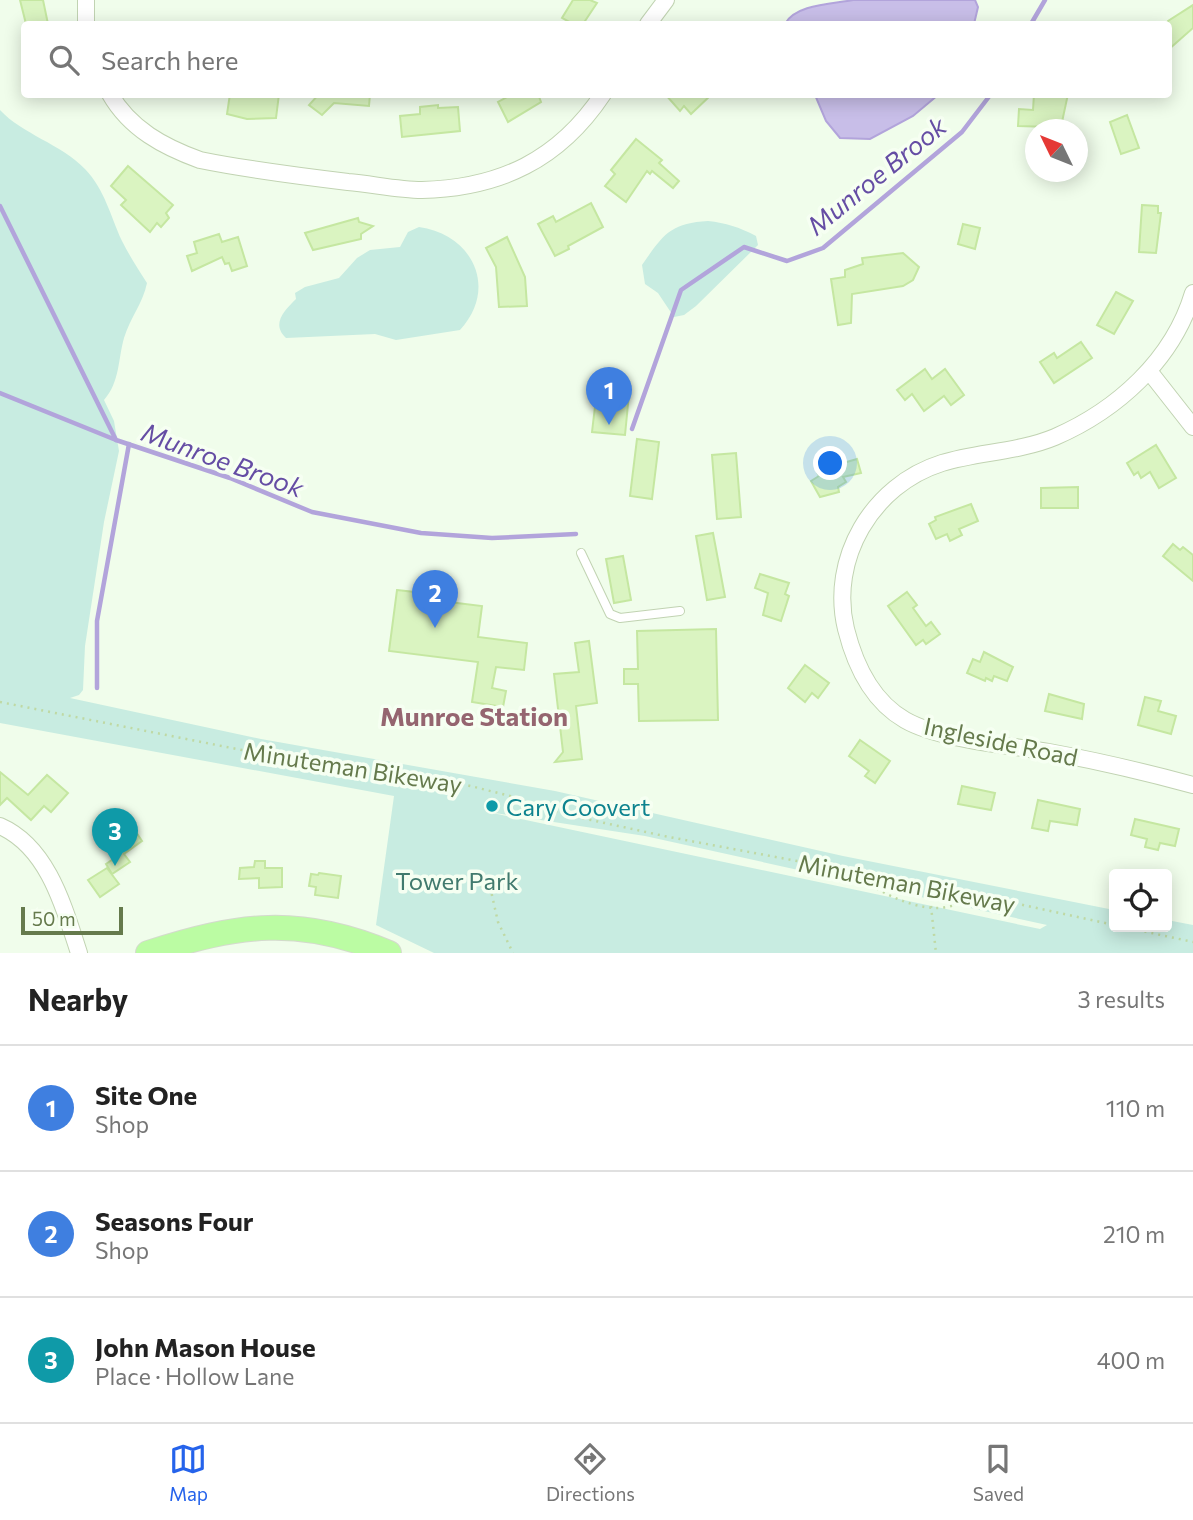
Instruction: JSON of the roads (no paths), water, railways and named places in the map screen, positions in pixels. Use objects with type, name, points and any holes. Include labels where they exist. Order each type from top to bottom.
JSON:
[{"type":"main road","points":[[148,953],[240,928],[274,928],[330,932],[389,953]]},
{"type":"street","points":[[86,0],[86,21]]},
{"type":"street","points":[[650,21],[666,0]]},
{"type":"street","points":[[113,98],[138,128],[170,149],[200,160],[420,190],[457,187],[509,176],[538,160],[566,138],[600,98]]},
{"type":"street","name":"Ingleside Road","points":[[1193,293],[1178,328],[1149,371],[1119,401],[1052,438],[942,463],[905,481],[876,507],[852,546],[843,575],[842,610],[862,673],[874,692],[905,720],[975,740],[1081,758],[1193,785]]},
{"type":"street","points":[[1149,371],[1193,427]]},
{"type":"street","points":[[0,826],[17,833],[37,855],[55,887],[79,953]]},
{"type":"lane","points":[[581,553],[610,614],[620,618],[680,611]]},
{"type":"waterway","name":"Munroe Brook","points":[[1033,21],[1045,0]]},
{"type":"waterway","name":"Munroe Brook","points":[[632,429],[681,290],[744,247],[787,261],[823,248],[962,132],[988,98]]},
{"type":"waterway","name":"Munroe Brook","points":[[0,206],[116,440],[230,478],[312,512],[421,533],[492,538],[576,534]]},
{"type":"waterway","points":[[0,393],[116,440]]},
{"type":"waterway","points":[[97,688],[97,621],[129,444]]},
{"type":"place","name":"Site One","points":[[609,425]]},
{"type":"place","name":"Seasons Four","points":[[435,628]]},
{"type":"place","name":"Cary Coovert","points":[[492,806]]},
{"type":"place","name":"John Mason House","points":[[115,866]]},
{"type":"district","name":"Munroe Station","points":[[474,715]]},
{"type":"park label","name":"Tower Park","points":[[457,880]]}]
